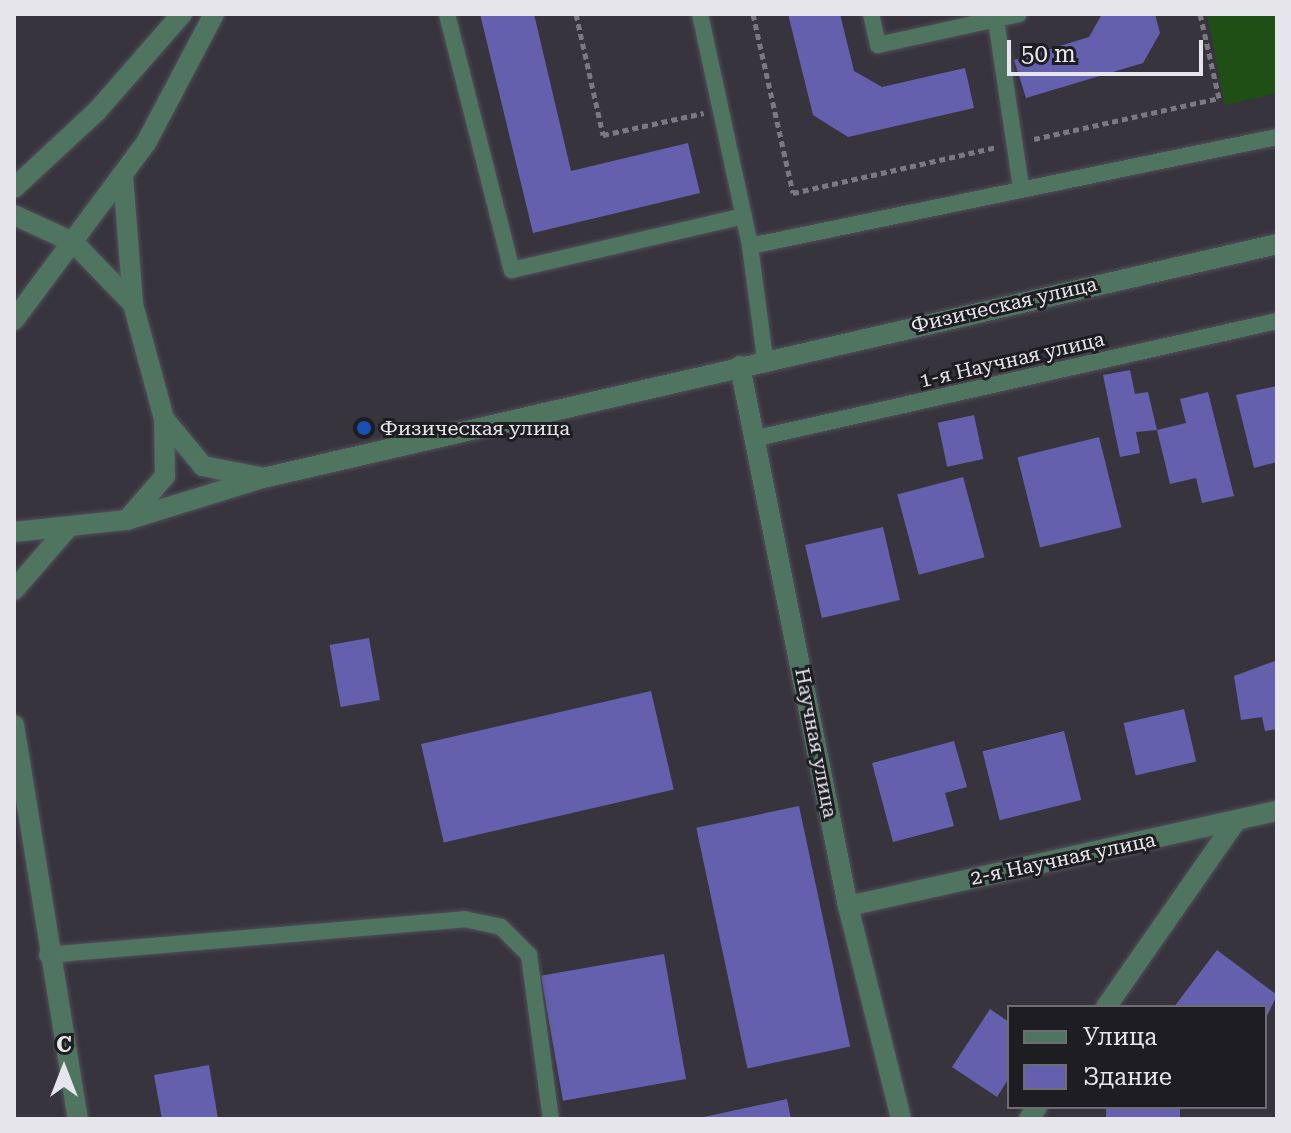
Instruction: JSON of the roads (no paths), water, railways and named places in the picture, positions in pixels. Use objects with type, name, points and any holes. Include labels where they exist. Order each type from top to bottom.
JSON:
[{"type":"street","points":[[14,188],[97,111],[182,14]]},
{"type":"street","points":[[14,320],[123,176],[214,14]]},
{"type":"street","name":"Физическая улица","points":[[123,176],[133,304],[164,419],[165,476],[127,520]]},
{"type":"street","name":"Физическая улица","points":[[14,215],[73,242],[133,304]]},
{"type":"street","name":"Физическая улица","points":[[14,532],[66,530],[127,520],[263,478],[765,358],[1277,244]]},
{"type":"street","name":"Научная улица","points":[[740,366],[757,438],[848,906],[901,1119]]},
{"type":"street","name":"Физическая улица","points":[[164,419],[203,466],[263,478]]},
{"type":"street","points":[[14,590],[66,530]]},
{"type":"street","points":[[14,725],[47,955],[78,1119]]},
{"type":"street","name":"2-я Научная улица","points":[[848,906],[1277,811]]},
{"type":"street","points":[[1107,1005],[1235,822]]},
{"type":"lane","points":[[447,14],[512,270],[744,216]]},
{"type":"lane","points":[[700,14],[750,246],[765,358]]},
{"type":"lane","points":[[871,14],[878,45],[1019,14]]},
{"type":"lane","points":[[996,20],[1021,188]]},
{"type":"lane","points":[[750,246],[1277,137]]},
{"type":"lane","name":"1-я Научная улица","points":[[757,438],[1277,321]]},
{"type":"lane","points":[[47,955],[464,919],[501,927],[529,955],[551,1119]]},
{"type":"place","name":"Физическая улица","points":[[364,428]]}]
